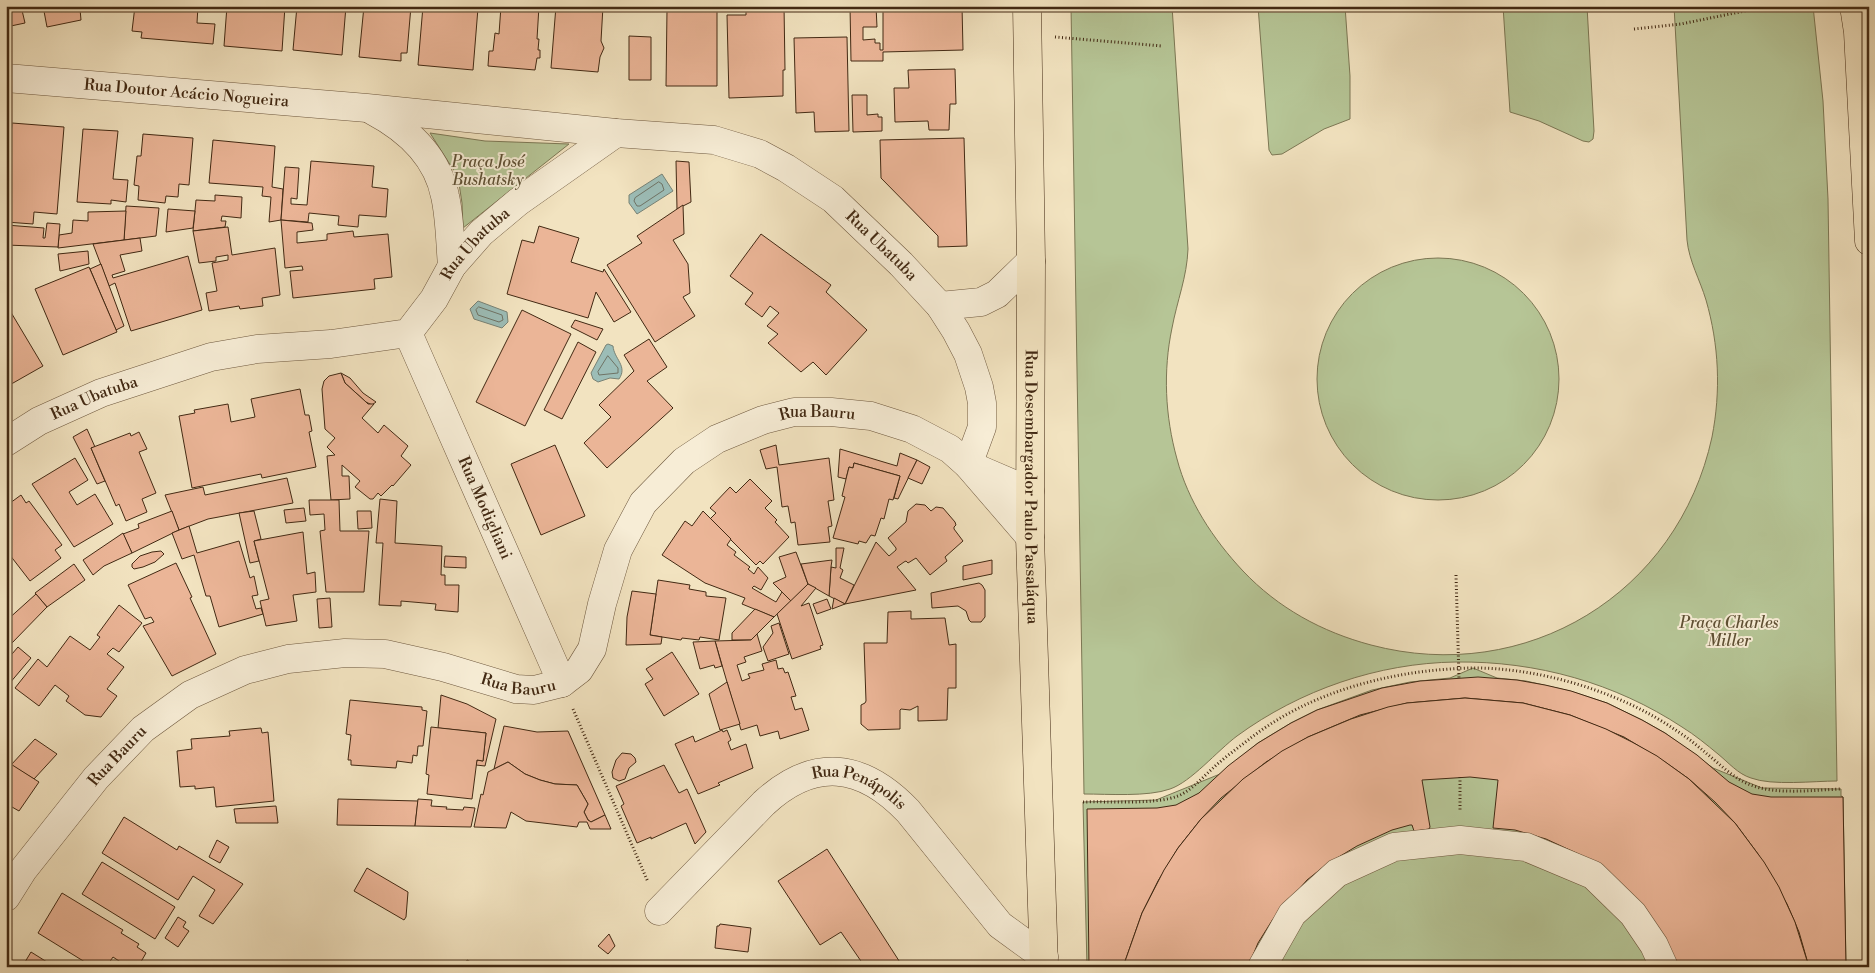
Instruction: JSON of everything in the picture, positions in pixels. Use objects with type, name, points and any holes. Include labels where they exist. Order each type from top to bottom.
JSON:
[{"type":"main road","name":"Rua Desembargador Paulo Passaláqua","points":[[1027,6],[1031,261],[1030,537],[1044,962]]},
{"type":"main road","points":[[1854,6],[1858,32],[1867,145],[1869,241]]},
{"type":"street","name":"Rua Doutor Acácio Nogueira","points":[[6,78],[368,108],[616,133]]},
{"type":"street","name":"Rua Doutor Acácio Nogueira","points":[[368,108],[395,123],[418,143],[439,176],[445,197],[452,266]]},
{"type":"street","name":"Rua Ubatuba","points":[[6,442],[39,421],[101,393],[159,372],[211,357],[258,349],[331,344],[408,333],[434,300],[452,266],[482,233],[518,202],[616,133],[714,140],[760,154],[786,168],[833,199],[940,306],[956,330],[968,354],[979,387],[982,403],[982,427],[968,465]]},
{"type":"street","points":[[940,306],[981,302],[997,294],[1031,261]]},
{"type":"street","name":"Rua Modigliani","points":[[408,333],[562,683]]},
{"type":"street","name":"Rua Bauru","points":[[6,897],[23,870],[96,778],[142,729],[190,695],[245,670],[288,660],[345,653],[385,654],[443,667],[516,689],[534,690],[562,683],[579,670],[592,650],[602,604],[618,550],[643,503],[684,461],[717,439],[763,420],[794,412],[832,412],[871,416],[912,429],[950,449],[968,465],[1030,537]]},
{"type":"street","name":"Rua Bauru","points":[[968,465],[1030,491]]},
{"type":"street","name":"Rua Penápolis","points":[[659,911],[764,803],[781,788],[805,776],[841,772],[868,779],[894,797],[908,811],[1000,925],[1044,962]]},
{"type":"street","points":[[1262,967],[1292,914],[1337,873],[1394,847],[1460,840],[1526,847],[1593,875],[1633,914],[1654,945],[1664,967]]},
{"type":"path","points":[[1634,29],[1681,24],[1769,6]]},
{"type":"path","points":[[1027,34],[1162,46]]},
{"type":"path","points":[[1456,574],[1459,678]]},
{"type":"path","points":[[1083,802],[1156,800],[1176,796],[1187,791],[1255,734],[1285,715],[1312,702],[1370,682],[1422,672],[1459,669],[1489,669],[1535,675],[1604,694],[1661,721],[1697,746],[1732,775],[1755,787],[1772,790],[1841,789]]},
{"type":"path","points":[[576,714],[644,871]]},
{"type":"path","points":[[1460,777],[1460,840]]},
{"type":"green space","name":"Praça Charles Miller","points":[[1071,6],[1172,6],[1188,249],[1182,289],[1169,344],[1166,377],[1167,394],[1170,426],[1177,459],[1188,490],[1203,519],[1243,571],[1271,596],[1302,617],[1318,626],[1353,640],[1371,645],[1429,654],[1485,652],[1538,639],[1587,615],[1630,583],[1666,542],[1694,493],[1712,437],[1717,403],[1717,368],[1714,334],[1704,293],[1690,255],[1687,240],[1674,6],[1813,6],[1823,101],[1828,199],[1837,781],[1770,782],[1751,778],[1738,771],[1692,733],[1630,698],[1574,678],[1545,671],[1516,666],[1456,662],[1398,668],[1369,674],[1313,693],[1287,705],[1237,736],[1187,780],[1170,789],[1161,792],[1139,794],[1084,794]]},
{"type":"green space","points":[[1258,6],[1345,6],[1350,76],[1350,119],[1324,129],[1282,154],[1272,155],[1269,150]]},
{"type":"green space","points":[[1503,6],[1587,6],[1594,131],[1593,139],[1589,142],[1539,121],[1510,112]]},
{"type":"green space","name":"Praça José Bushatsky","points":[[430,133],[485,141],[569,144],[463,228],[458,177]]},
{"type":"green space","points":[[1438,258],[1473,263],[1484,267],[1515,286],[1531,302],[1544,322],[1554,344],[1559,379],[1554,414],[1550,425],[1531,456],[1515,472],[1495,485],[1473,495],[1438,500],[1403,495],[1392,491],[1361,472],[1345,456],[1332,436],[1322,414],[1317,379],[1322,344],[1326,333],[1345,302],[1361,286],[1381,273],[1403,263]]},
{"type":"green space","points":[[1473,668],[1497,678],[1526,681],[1570,691],[1607,703],[1665,733],[1713,768],[1762,788],[1841,789],[1841,796],[1843,797],[1846,967],[1087,967],[1083,802],[1156,800],[1220,774],[1258,743],[1317,710],[1372,690],[1410,682],[1450,678]]},
{"type":"water","points":[[662,174],[673,191],[637,214],[629,203],[629,195]]},
{"type":"water","points":[[478,301],[507,312],[508,322],[502,328],[474,319],[470,309]]},
{"type":"water","points":[[608,344],[613,346],[621,366],[621,374],[619,379],[610,378],[598,382],[593,379],[591,373]]},
{"type":"building","points":[[6,6],[21,6],[25,23],[6,27]]},
{"type":"building","points":[[43,6],[92,6],[80,9],[81,20],[47,27]]},
{"type":"building","points":[[135,6],[198,6],[197,23],[215,24],[213,44],[141,38],[142,32],[132,31]]},
{"type":"building","points":[[227,6],[285,6],[282,51],[224,46]]},
{"type":"building","points":[[297,6],[346,6],[342,55],[293,50]]},
{"type":"building","points":[[364,6],[411,6],[407,53],[401,53],[401,61],[359,57]]},
{"type":"building","points":[[423,6],[478,8],[473,70],[418,65]]},
{"type":"building","points":[[501,6],[539,6],[537,39],[539,39],[538,50],[540,50],[540,58],[537,58],[535,70],[488,66],[489,51],[493,51],[495,33],[499,34]]},
{"type":"building","points":[[556,6],[603,6],[601,41],[604,48],[600,57],[598,72],[551,68]]},
{"type":"building","points":[[746,6],[784,6],[785,70],[783,70],[783,96],[729,98],[727,15],[746,15]]},
{"type":"building","points":[[850,6],[876,6],[877,27],[863,27],[863,40],[875,39],[875,43],[880,43],[880,50],[883,50],[883,6],[962,6],[963,50],[883,52],[883,61],[851,61]]},
{"type":"building","points":[[667,10],[717,10],[717,86],[666,86]]},
{"type":"building","points":[[629,36],[651,37],[651,80],[629,80]]},
{"type":"building","points":[[847,37],[849,131],[815,132],[814,112],[796,113],[794,38]]},
{"type":"building","points":[[955,69],[956,104],[950,104],[949,130],[929,130],[928,121],[895,122],[894,88],[909,88],[908,70]]},
{"type":"building","points":[[852,95],[867,95],[867,115],[878,114],[878,117],[882,117],[882,131],[853,132]]},
{"type":"building","points":[[12,123],[64,127],[57,214],[34,212],[33,224],[6,222]]},
{"type":"building","points":[[83,129],[118,131],[113,179],[128,180],[126,202],[111,200],[111,204],[77,202]]},
{"type":"building","points":[[143,134],[193,138],[189,185],[179,184],[178,197],[166,196],[165,203],[138,200],[139,186],[134,185],[137,156],[141,156]]},
{"type":"building","points":[[964,138],[967,246],[938,247],[938,236],[881,178],[880,140]]},
{"type":"building","points":[[213,140],[275,146],[272,187],[283,189],[281,220],[269,222],[271,197],[262,196],[263,187],[209,183]]},
{"type":"building","points":[[311,161],[374,166],[372,187],[388,189],[386,217],[359,215],[358,227],[338,225],[339,216],[309,213],[308,222],[281,220],[285,167],[299,168],[297,199],[291,198],[291,204],[307,205]]},
{"type":"building","points":[[676,161],[689,162],[691,202],[677,209]]},
{"type":"building","points":[[215,195],[242,197],[241,218],[222,216],[221,221],[226,221],[225,227],[193,231],[196,200],[215,201]]},
{"type":"building","points":[[683,205],[684,234],[673,240],[688,264],[690,293],[683,297],[695,316],[655,342],[607,265],[642,243],[637,236]]},
{"type":"building","points":[[126,206],[159,208],[156,236],[124,240]]},
{"type":"building","points":[[168,209],[195,211],[193,228],[166,232]]},
{"type":"building","points":[[126,211],[124,240],[58,248],[59,235],[72,233],[73,220],[88,221],[88,212]]},
{"type":"building","points":[[281,220],[312,223],[313,230],[297,232],[297,243],[327,240],[327,234],[353,231],[354,237],[388,234],[392,277],[374,279],[375,289],[293,298],[290,271],[303,270],[302,266],[285,268]]},
{"type":"building","points":[[47,223],[60,224],[58,247],[6,245],[6,225],[44,228],[43,238],[45,238]]},
{"type":"building","points":[[539,226],[579,238],[571,262],[603,272],[604,269],[631,312],[614,322],[596,292],[588,318],[507,294],[522,240],[534,243]]},
{"type":"building","points":[[228,227],[232,255],[275,248],[280,295],[262,298],[263,306],[240,309],[239,306],[209,311],[206,293],[217,291],[212,263],[228,260],[228,255],[216,257],[216,261],[199,263],[193,231]]},
{"type":"building","points":[[761,234],[831,285],[826,292],[867,330],[826,375],[813,362],[801,372],[768,343],[778,334],[767,326],[779,313],[770,306],[762,317],[745,304],[753,293],[730,276]]},
{"type":"building","points":[[140,238],[142,251],[120,255],[125,271],[112,275],[113,278],[188,256],[202,310],[131,331],[115,283],[109,286],[93,244]]},
{"type":"building","points":[[88,251],[89,264],[60,271],[58,254]]},
{"type":"building","points":[[101,264],[124,326],[116,330],[90,269]]},
{"type":"building","points":[[89,267],[117,332],[63,355],[35,289]]},
{"type":"building","points":[[6,304],[43,366],[6,387]]},
{"type":"building","points":[[522,310],[571,334],[525,426],[476,402]]},
{"type":"building","points":[[575,320],[603,329],[597,340],[571,327]]},
{"type":"building","points":[[649,339],[667,367],[647,381],[673,408],[607,468],[584,443],[611,417],[599,405],[634,371],[624,355]]},
{"type":"building","points":[[578,342],[596,352],[562,419],[544,410]]},
{"type":"building","points":[[341,373],[350,378],[363,393],[376,402],[372,405],[366,402],[345,383]]},
{"type":"building","points":[[341,373],[345,383],[368,404],[374,404],[362,418],[378,433],[384,425],[408,446],[401,456],[411,465],[393,486],[381,496],[378,493],[373,499],[370,499],[355,487],[360,481],[342,465],[342,476],[349,476],[350,499],[331,500],[327,456],[335,455],[327,447],[335,438],[325,429],[322,389],[324,381],[329,376]]},
{"type":"building","points":[[300,389],[305,415],[309,415],[312,431],[309,432],[316,467],[262,478],[261,474],[192,488],[179,416],[195,413],[194,410],[228,404],[231,422],[255,417],[251,399]]},
{"type":"building","points":[[87,429],[95,447],[91,448],[105,481],[97,484],[73,437]]},
{"type":"building","points":[[139,432],[147,449],[139,452],[156,493],[142,499],[147,512],[126,521],[119,504],[116,506],[91,448],[130,433],[131,436]]},
{"type":"building","points":[[555,445],[585,516],[541,535],[511,464]]},
{"type":"building","points":[[776,445],[779,465],[829,458],[834,500],[828,501],[832,526],[828,527],[830,542],[798,545],[795,522],[791,523],[788,506],[782,507],[777,467],[766,469],[760,450]]},
{"type":"building","points":[[840,449],[897,466],[900,453],[917,460],[898,499],[894,498],[900,476],[854,463],[853,468],[849,467],[846,479],[838,477]]},
{"type":"building","points":[[75,458],[88,480],[69,492],[77,505],[95,494],[113,524],[74,547],[32,484]]},
{"type":"building","points":[[917,460],[930,467],[922,484],[908,478]]},
{"type":"building","points":[[854,463],[900,476],[893,500],[889,499],[884,519],[881,518],[875,536],[871,535],[866,543],[859,541],[858,544],[833,538],[845,497],[842,496],[849,467],[853,468]]},
{"type":"building","points":[[287,478],[293,503],[208,519],[179,530],[165,495],[203,487],[205,495]]},
{"type":"building","points":[[750,479],[772,501],[765,508],[777,520],[775,522],[789,537],[763,564],[760,561],[756,565],[710,519],[716,513],[710,508],[730,487],[736,493]]},
{"type":"building","points":[[21,495],[26,503],[29,501],[62,545],[55,550],[61,558],[30,581],[6,550],[6,506]]},
{"type":"building","points":[[380,499],[397,501],[395,543],[442,546],[441,575],[445,575],[445,585],[459,585],[458,612],[435,610],[436,604],[401,601],[401,606],[379,605],[383,543],[376,543]]},
{"type":"building","points":[[309,500],[339,500],[340,531],[369,531],[364,592],[326,592],[320,531],[325,530],[324,514],[310,515]]},
{"type":"building","points":[[916,504],[925,505],[931,511],[936,507],[943,508],[955,522],[954,529],[963,541],[945,557],[947,561],[930,575],[916,558],[908,563],[906,561],[897,567],[916,590],[845,604],[876,542],[889,556],[896,550],[888,538],[906,522],[908,511]]},
{"type":"building","points":[[304,508],[306,521],[286,523],[284,510]]},
{"type":"building","points":[[172,511],[179,530],[132,553],[123,534],[139,528],[138,524]]},
{"type":"building","points":[[254,511],[261,539],[254,541],[259,561],[250,563],[239,513]]},
{"type":"building","points":[[357,511],[371,511],[372,528],[358,529]]},
{"type":"building","points":[[703,511],[731,539],[727,545],[736,552],[734,555],[750,567],[748,569],[754,574],[758,567],[768,578],[761,590],[754,586],[752,588],[776,602],[782,592],[791,601],[774,617],[742,604],[745,598],[705,583],[662,555],[685,521],[692,526]]},
{"type":"building","points":[[189,526],[197,553],[239,541],[250,578],[254,576],[258,595],[252,596],[256,609],[261,608],[263,614],[219,627],[210,596],[206,596],[194,555],[182,559],[172,533]]},
{"type":"building","points":[[303,532],[307,574],[315,572],[316,592],[293,595],[297,621],[266,626],[260,601],[269,599],[254,541]]},
{"type":"building","points":[[123,533],[132,553],[104,566],[93,575],[83,560]]},
{"type":"building","points":[[836,548],[844,548],[840,568],[843,570],[840,578],[854,585],[845,604],[829,596],[831,567],[836,568]]},
{"type":"building","points":[[161,551],[164,554],[155,562],[134,569],[132,567],[132,564],[140,556]]},
{"type":"building","points":[[796,552],[808,584],[791,601],[773,583],[786,577],[779,557]]},
{"type":"building","points":[[445,556],[466,557],[466,568],[444,567]]},
{"type":"building","points":[[832,560],[829,596],[808,584],[801,564]]},
{"type":"building","points":[[992,560],[992,574],[963,580],[963,566]]},
{"type":"building","points":[[176,563],[216,654],[172,676],[143,626],[154,622],[151,617],[145,619],[128,585]]},
{"type":"building","points":[[74,564],[85,580],[47,607],[35,593]]},
{"type":"building","points":[[6,572],[12,579],[6,585]]},
{"type":"building","points":[[658,580],[690,585],[689,589],[706,592],[706,596],[726,598],[719,640],[700,637],[699,640],[682,638],[681,640],[650,635]]},
{"type":"building","points":[[979,583],[985,590],[985,617],[981,622],[971,622],[966,611],[958,606],[932,608],[931,593]]},
{"type":"building","points":[[808,584],[816,588],[801,606],[809,603],[823,645],[820,646],[821,649],[792,659],[777,614]]},
{"type":"building","points":[[632,591],[656,594],[650,635],[662,637],[661,644],[626,645],[627,617]]},
{"type":"building","points":[[36,594],[47,607],[11,644],[6,640],[6,621]]},
{"type":"building","points":[[330,598],[332,627],[319,628],[317,599]]},
{"type":"building","points":[[834,598],[845,604],[832,609]]},
{"type":"building","points":[[827,599],[831,609],[817,614],[813,604]]},
{"type":"building","points":[[119,605],[142,623],[119,652],[113,648],[107,654],[124,667],[107,689],[117,696],[101,717],[85,715],[66,701],[69,696],[55,685],[39,706],[15,688],[38,659],[47,667],[70,636],[90,650],[100,637],[97,635]]},
{"type":"building","points":[[755,609],[774,617],[751,640],[732,640],[732,633]]},
{"type":"building","points":[[911,611],[911,619],[945,618],[949,645],[956,644],[956,688],[948,688],[947,720],[918,721],[918,706],[910,710],[900,710],[900,729],[868,730],[861,724],[861,705],[866,701],[864,643],[887,643],[888,612]]},
{"type":"building","points":[[779,623],[789,654],[768,661],[763,647],[773,633],[771,626]]},
{"type":"building","points":[[757,634],[762,651],[744,657],[746,662],[737,665],[742,681],[750,678],[748,674],[764,670],[762,664],[776,660],[778,669],[783,668],[785,673],[788,672],[796,696],[791,697],[795,710],[802,708],[809,730],[780,739],[778,731],[760,736],[757,725],[741,730],[715,641],[751,640]]},
{"type":"building","points":[[715,641],[722,666],[715,668],[714,665],[700,669],[693,642]]},
{"type":"building","points":[[18,647],[31,658],[9,684],[6,682],[6,661]]},
{"type":"building","points":[[672,652],[699,694],[664,716],[645,684],[653,679],[646,669]]},
{"type":"building","points":[[1478,677],[1517,680],[1545,685],[1607,703],[1665,733],[1697,755],[1729,782],[1752,794],[1771,797],[1843,797],[1846,967],[1809,967],[1799,932],[1787,904],[1758,854],[1735,823],[1715,802],[1689,779],[1665,762],[1624,737],[1570,715],[1523,703],[1465,698],[1407,703],[1360,715],[1308,737],[1266,762],[1221,798],[1178,848],[1158,881],[1142,913],[1123,967],[1089,967],[1087,809],[1157,808],[1176,805],[1199,793],[1228,766],[1258,743],[1317,710],[1382,688],[1420,681]]},
{"type":"building","points":[[727,682],[740,724],[720,730],[709,694]]},
{"type":"building","points":[[441,695],[467,704],[496,719],[485,766],[476,765],[477,760],[483,761],[486,733],[438,728]]},
{"type":"building","points":[[1465,698],[1523,703],[1570,715],[1606,729],[1632,742],[1657,756],[1689,779],[1735,823],[1764,862],[1779,887],[1795,922],[1809,967],[1676,967],[1587,858],[1546,839],[1515,830],[1493,828],[1498,780],[1470,777],[1422,780],[1429,829],[1414,831],[1412,825],[1410,825],[1392,830],[1357,846],[1327,864],[1307,880],[1273,919],[1258,943],[1248,967],[1123,967],[1142,913],[1164,870],[1178,848],[1201,819],[1243,779],[1282,751],[1308,737],[1351,719],[1407,703]]},
{"type":"building","points":[[350,700],[422,707],[422,710],[427,711],[423,746],[418,746],[417,756],[413,755],[412,763],[397,761],[396,768],[351,765],[351,760],[348,760],[351,735],[346,734]]},
{"type":"building","points":[[504,726],[537,732],[568,731],[605,815],[591,822],[588,820],[584,812],[588,804],[577,785],[555,784],[540,780],[525,774],[508,762],[494,769]]},
{"type":"building","points":[[431,727],[486,733],[483,761],[477,760],[472,799],[427,794],[429,775],[426,774]]},
{"type":"building","points":[[261,728],[262,733],[268,732],[274,801],[216,807],[214,787],[195,789],[195,786],[180,787],[177,751],[192,749],[191,739],[230,736],[229,731]]},
{"type":"building","points":[[722,730],[723,732],[727,730],[731,740],[728,742],[731,750],[746,744],[753,768],[698,794],[675,744],[693,736],[695,742]]},
{"type":"building","points":[[35,739],[57,754],[34,779],[11,765]]},
{"type":"building","points":[[622,753],[631,754],[636,762],[629,768],[625,779],[619,781],[613,778],[612,772],[616,760]]},
{"type":"building","points":[[6,761],[39,782],[19,811],[12,807],[6,815]]},
{"type":"building","points":[[508,762],[525,774],[540,780],[555,784],[577,785],[588,804],[584,812],[588,820],[591,822],[605,815],[611,829],[590,829],[587,822],[579,822],[577,827],[526,821],[511,812],[506,828],[474,827],[488,772]]},
{"type":"building","points":[[664,765],[679,793],[687,789],[706,832],[695,844],[686,823],[651,839],[651,837],[637,843],[621,806],[624,804],[616,786]]},
{"type":"building","points":[[338,799],[418,801],[415,826],[337,825]]},
{"type":"building","points":[[418,799],[432,800],[431,806],[447,807],[446,809],[463,810],[464,807],[475,808],[471,827],[415,826]]},
{"type":"building","points":[[276,806],[278,823],[236,823],[234,809]]},
{"type":"building","points":[[124,817],[177,850],[179,846],[243,884],[213,924],[199,916],[215,890],[193,876],[178,900],[102,853]]},
{"type":"building","points":[[217,840],[229,847],[220,863],[209,857]]},
{"type":"building","points":[[827,849],[903,967],[865,967],[841,932],[820,945],[778,881]]},
{"type":"building","points":[[102,862],[175,907],[155,939],[82,894]]},
{"type":"building","points":[[367,868],[408,892],[406,917],[404,920],[354,891]]},
{"type":"building","points":[[62,893],[123,930],[121,933],[139,944],[137,947],[146,953],[138,967],[128,967],[113,957],[106,967],[93,967],[38,933]]},
{"type":"building","points":[[178,917],[186,922],[183,927],[189,931],[178,947],[165,938]]},
{"type":"building","points":[[720,924],[751,928],[748,952],[715,948],[717,926]]},
{"type":"building","points":[[609,934],[615,946],[608,954],[598,946]]},
{"type":"building","points":[[31,952],[55,967],[22,967]]},
{"type":"building","points":[[467,960],[480,967],[464,967]]}]
